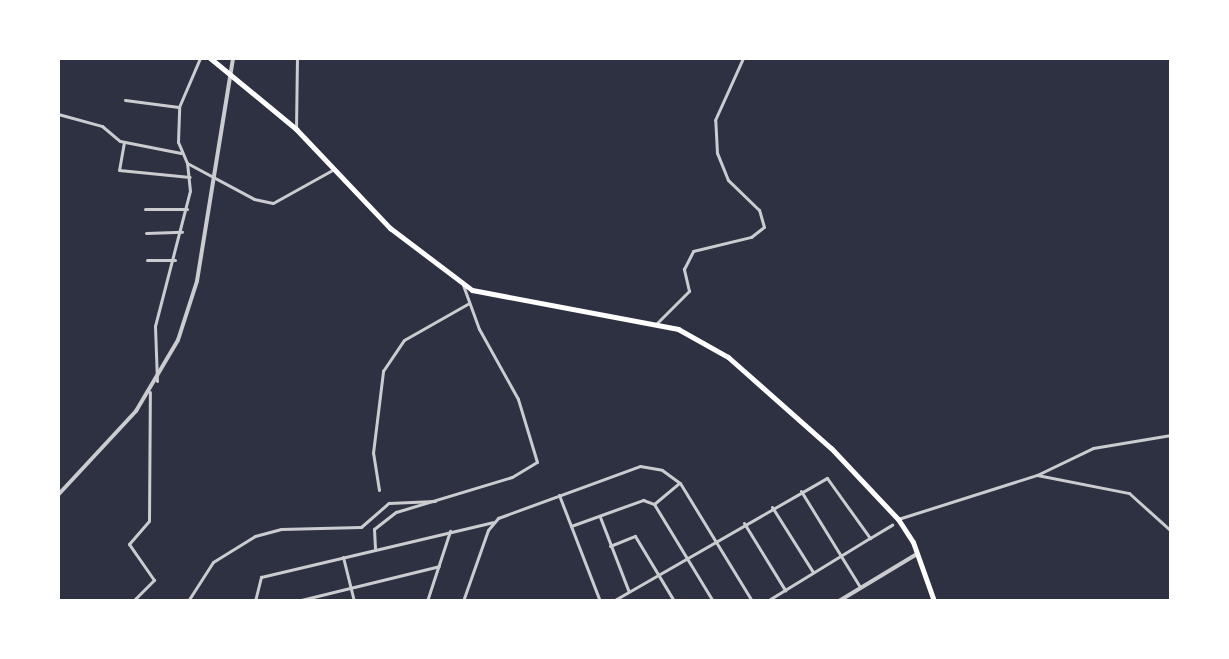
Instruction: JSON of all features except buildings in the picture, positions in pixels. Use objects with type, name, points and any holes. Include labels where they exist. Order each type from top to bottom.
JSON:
[{"type":"main road","points":[[210,58],[296,129],[390,228],[463,285],[495,298],[655,325],[696,335],[728,357],[831,448],[898,519],[917,554],[934,601]]},
{"type":"street","points":[[157,381],[155,326],[183,232],[190,177],[181,153],[179,107],[200,58]]},
{"type":"street","points":[[58,495],[150,392],[191,304],[233,58]]},
{"type":"street","points":[[296,129],[297,58]]},
{"type":"street","points":[[655,325],[689,291],[684,269],[693,251],[751,237],[764,227],[759,210],[722,172],[715,143],[720,103],[743,58]]},
{"type":"street","points":[[125,100],[179,107]]},
{"type":"street","points":[[58,114],[102,126],[124,142],[181,153]]},
{"type":"street","points":[[124,142],[119,170],[190,177]]},
{"type":"street","points":[[187,163],[254,199],[273,203],[334,169]]},
{"type":"street","points":[[145,209],[187,209]]},
{"type":"street","points":[[146,233],[183,232]]},
{"type":"street","points":[[147,260],[176,260]]},
{"type":"street","points":[[375,548],[373,531],[386,517],[512,477],[531,469],[538,458],[504,368],[469,303],[463,285]]},
{"type":"street","points":[[379,490],[373,453],[383,371],[404,340],[469,303]]},
{"type":"street","points":[[133,601],[154,580],[129,544],[149,521],[150,392]]},
{"type":"street","points":[[898,519],[1037,475],[1093,448],[1171,435]]},
{"type":"street","points":[[255,601],[261,577],[493,522],[640,466],[662,470],[680,483],[752,601]]},
{"type":"street","points":[[1037,475],[1121,490],[1171,531]]},
{"type":"street","points":[[613,601],[771,506],[827,478],[870,538]]},
{"type":"street","points":[[654,504],[680,483]]},
{"type":"street","points":[[801,491],[860,588]]},
{"type":"street","points":[[559,495],[600,601]]},
{"type":"street","points":[[571,526],[643,500],[654,504],[713,601]]},
{"type":"street","points":[[188,601],[213,562],[255,536],[281,529],[361,527],[389,503],[435,501]]},
{"type":"street","points":[[771,506],[813,572]]},
{"type":"street","points":[[599,516],[629,592]]},
{"type":"street","points":[[463,601],[493,522]]},
{"type":"street","points":[[744,523],[785,590]]},
{"type":"street","points":[[767,601],[892,525]]},
{"type":"street","points":[[427,601],[450,531]]},
{"type":"street","points":[[610,546],[635,536],[674,601]]},
{"type":"street","points":[[839,601],[917,554]]},
{"type":"street","points":[[343,557],[354,601]]},
{"type":"street","points":[[297,601],[439,566]]}]
